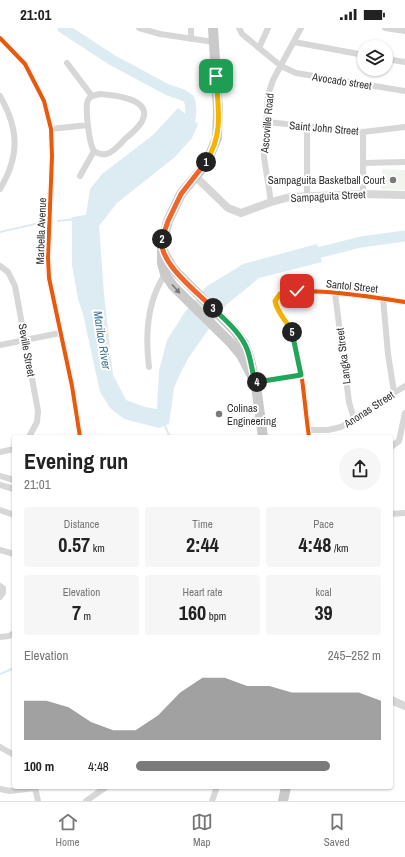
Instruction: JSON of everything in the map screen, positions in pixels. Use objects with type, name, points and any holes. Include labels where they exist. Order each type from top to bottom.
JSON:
[{"type":"main road","points":[[213,28],[218,110],[217,138],[209,157],[181,194],[174,208],[164,233],[162,250],[173,286],[241,355],[255,382]]},
{"type":"main road","points":[[168,270],[195,290],[234,330],[247,348],[255,382],[263,435]]},
{"type":"main road","points":[[283,801],[286,789]]},
{"type":"street","points":[[139,28],[160,34],[214,42]]},
{"type":"street","points":[[191,28],[191,39]]},
{"type":"street","name":"Avocado street","points":[[239,28],[242,34],[288,70],[306,75],[405,91]]},
{"type":"street","points":[[259,48],[268,28]]},
{"type":"street","name":"Ascoville Road","points":[[271,202],[264,157],[268,95],[273,80],[301,28]]},
{"type":"street","points":[[385,28],[405,31]]},
{"type":"street","name":"Marbella Avenue","points":[[1,40],[26,64],[44,100],[51,129],[52,156],[48,257],[49,278],[72,386],[80,435]]},
{"type":"street","points":[[294,42],[357,54]]},
{"type":"street","points":[[393,60],[405,62]]},
{"type":"street","points":[[67,63],[92,96]]},
{"type":"street","points":[[92,96],[104,94],[134,100],[140,104],[144,114],[140,125],[111,152],[106,154],[94,151]]},
{"type":"street","points":[[0,96],[7,109],[16,143],[11,166],[0,189]]},
{"type":"street","points":[[92,96],[87,105],[88,125],[92,148],[94,151]]},
{"type":"street","name":"Saint John Street","points":[[267,122],[363,132],[405,127]]},
{"type":"street","points":[[51,129],[88,125]]},
{"type":"street","points":[[307,127],[307,196]]},
{"type":"street","points":[[363,132],[363,194]]},
{"type":"street","points":[[80,176],[94,151]]},
{"type":"street","points":[[364,163],[405,162]]},
{"type":"street","name":"Sampaguita Street","points":[[196,176],[228,208],[241,213],[290,197],[363,194],[405,195]]},
{"type":"street","name":"Seville Street","points":[[0,266],[8,272],[15,286],[38,411],[36,422],[30,435]]},
{"type":"street","points":[[148,367],[146,343],[148,324],[153,300],[159,284],[168,270]]},
{"type":"street","name":"Santol Street","points":[[309,435],[301,375],[293,335],[287,322],[277,309],[275,301],[280,294],[310,290],[383,298],[405,302]]},
{"type":"street","name":"Langka Street","points":[[335,293],[348,402],[354,419]]},
{"type":"street","points":[[383,298],[388,354],[394,392]]},
{"type":"street","points":[[0,345],[60,333]]},
{"type":"street","points":[[255,382],[301,375]]},
{"type":"street","name":"Anonas Street","points":[[308,430],[336,429],[405,386]]},
{"type":"street","points":[[393,446],[399,441],[405,413]]},
{"type":"street","points":[[0,452],[12,449]]},
{"type":"street","points":[[0,476],[12,479]]},
{"type":"street","points":[[0,485],[12,488]]},
{"type":"street","points":[[0,510],[12,513]]},
{"type":"street","points":[[393,514],[405,513]]},
{"type":"street","points":[[0,550],[12,553]]},
{"type":"street","points":[[0,586],[3,588],[0,597]]},
{"type":"street","points":[[0,637],[12,634]]},
{"type":"street","points":[[393,701],[405,706]]},
{"type":"street","points":[[0,747],[12,754]]},
{"type":"street","points":[[0,789],[10,791],[22,789]]},
{"type":"street","points":[[35,789],[38,801]]},
{"type":"street","points":[[86,801],[103,789]]},
{"type":"street","points":[[212,801],[216,789]]},
{"type":"shaded area","name":"Sampaguita Basketball Court","points":[[382,169],[405,170],[405,190],[381,189]]},
{"type":"water","points":[[178,108],[198,124],[192,138],[175,157],[117,203],[99,226],[104,294],[113,375],[126,400],[145,407],[157,409],[159,371],[167,340],[185,312],[206,287],[243,264],[317,244],[322,262],[259,278],[226,305],[189,357],[174,388],[169,424],[159,428],[124,419],[110,408],[100,392],[83,314],[78,299],[72,265],[72,217],[86,215],[90,189],[102,174],[153,135]]},
{"type":"waterway","name":"Marilao River","points":[[63,28],[112,60],[168,90],[183,95],[189,99],[191,116],[184,131]]},
{"type":"waterway","points":[[58,221],[75,219]]},
{"type":"waterway","points":[[0,232],[44,222]]},
{"type":"waterway","name":"Marilao River","points":[[305,256],[361,242],[405,236]]},
{"type":"waterway","points":[[164,424],[169,435]]},
{"type":"waterway","points":[[0,674],[12,669]]},
{"type":"cycle path","points":[[0,38],[25,64],[44,101],[51,129],[52,156],[48,257],[49,278],[72,386],[80,435]]},
{"type":"cycle path","points":[[309,435],[301,373],[296,347],[293,335],[276,306],[277,298],[285,293],[317,291],[359,295],[405,302]]},
{"type":"place","name":"Sampaguita Basketball Court","points":[[393,180]]},
{"type":"place","name":"Colinas Engineering","points":[[219,414]]},
{"type":"route","points":[[216,76],[218,110],[217,138],[209,157],[200,171],[181,194],[174,208],[164,233],[162,250],[177,273],[221,316],[244,343],[247,348],[255,382],[301,375],[293,335],[285,319],[277,309],[275,301],[277,297],[284,292],[297,291]]}]
